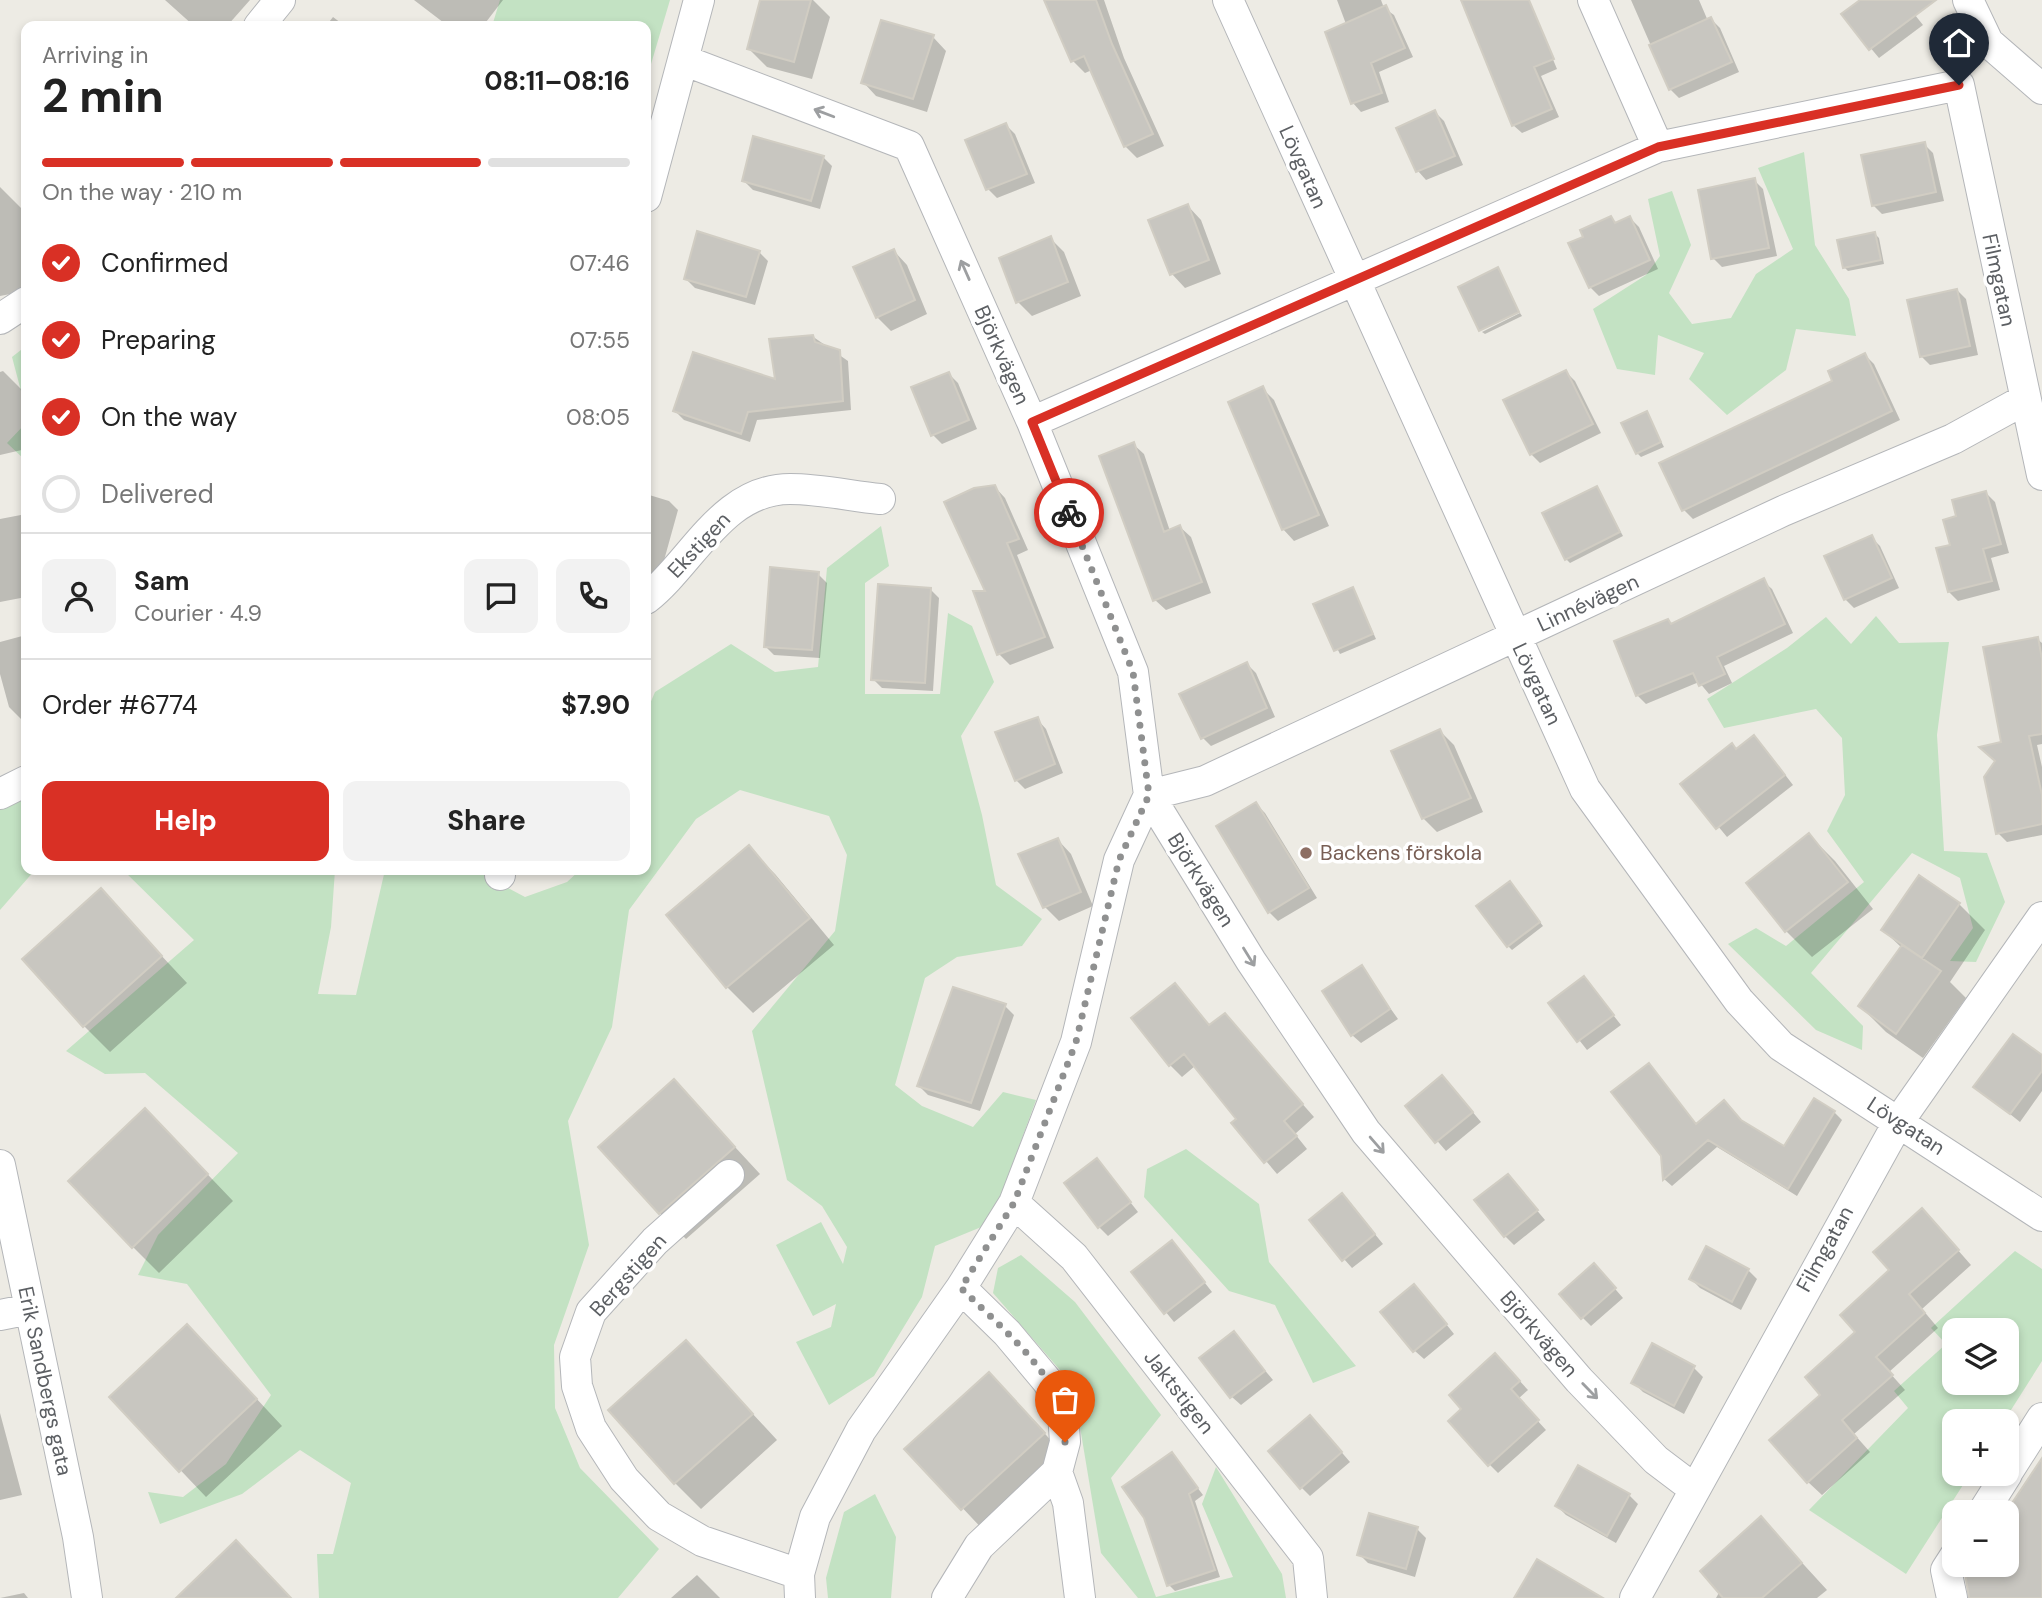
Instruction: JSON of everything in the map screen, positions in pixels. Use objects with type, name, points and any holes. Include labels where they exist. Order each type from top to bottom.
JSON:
[{"type":"street","points":[[263,21],[280,0]]},
{"type":"street","points":[[651,178],[699,0]]},
{"type":"street","name":"Lövgatan","points":[[1228,0],[1586,789],[1739,1001],[1781,1046],[2042,1216]]},
{"type":"street","points":[[1032,422],[1353,278],[1658,147],[1593,0]]},
{"type":"street","points":[[1968,0],[1988,42],[2042,89]]},
{"type":"street","name":"Björkvägen","points":[[683,60],[909,146],[1032,422],[1133,672],[1149,795],[1251,961],[1366,1132],[1579,1380],[1656,1461],[1693,1488]]},
{"type":"street","name":"Filmgatan","points":[[1658,147],[1959,85],[2024,400],[2042,473]]},
{"type":"street","points":[[0,319],[21,305]]},
{"type":"street","name":"Linnévägen","points":[[1149,795],[1205,782],[1783,511],[1952,439],[2024,400]]},
{"type":"street","name":"Ekstigen","points":[[651,595],[721,519],[748,497],[788,489],[880,499]]},
{"type":"street","points":[[0,794],[21,784]]},
{"type":"street","name":"Bergstigen","points":[[729,1175],[655,1241],[591,1312],[575,1357],[577,1386],[591,1429],[624,1479],[659,1516],[702,1541],[799,1586],[814,1517],[861,1430],[961,1288],[1014,1203],[1076,1042],[1119,860],[1149,795]]},
{"type":"street","name":"Filmgatan","points":[[1634,1598],[1899,1121],[2042,917]]},
{"type":"street","name":"Erik Sandbergs gata","points":[[0,1165],[78,1537],[88,1598]]},
{"type":"street","name":"Jaktstigen","points":[[1014,1203],[1074,1257],[1308,1558],[1312,1598]]},
{"type":"street","points":[[947,1598],[979,1546],[1057,1472],[1065,1442],[1063,1413],[1048,1382],[1007,1333],[961,1288]]},
{"type":"street","points":[[0,1315],[30,1309]]},
{"type":"street","points":[[2019,1454],[2042,1418]]},
{"type":"street","points":[[1057,1472],[1068,1503],[1080,1598]]},
{"type":"street","points":[[1948,1577],[1952,1598]]},
{"type":"green space","points":[[500,0],[670,0],[651,64],[651,21],[494,21]]},
{"type":"green space","points":[[1804,152],[1815,245],[1849,299],[1856,336],[1796,329],[1786,370],[1727,415],[1689,379],[1704,353],[1658,335],[1655,375],[1617,369],[1593,309],[1646,275],[1660,256],[1648,199],[1672,191],[1691,245],[1669,293],[1692,324],[1731,318],[1756,274],[1793,249],[1758,168]]},
{"type":"green space","points":[[21,350],[21,391],[12,357]]},
{"type":"green space","points":[[21,428],[21,456],[7,443]]},
{"type":"green space","points":[[881,526],[889,566],[865,583],[865,694],[940,694],[948,613],[972,626],[994,682],[961,736],[982,815],[996,885],[1042,919],[1022,946],[957,957],[925,978],[895,1085],[922,1106],[973,1127],[1003,1092],[1036,1100],[991,1223],[935,1246],[922,1297],[874,1376],[829,1405],[796,1342],[831,1327],[836,1304],[813,1316],[776,1245],[821,1222],[843,1264],[847,1247],[822,1206],[787,1180],[752,1031],[835,931],[847,855],[829,816],[740,790],[696,819],[629,910],[612,1027],[568,1121],[589,1245],[554,1345],[555,1408],[580,1468],[659,1549],[618,1598],[319,1598],[317,1554],[333,1554],[351,1483],[300,1450],[242,1494],[160,1524],[148,1492],[183,1497],[226,1464],[271,1395],[187,1284],[138,1275],[158,1235],[238,1153],[145,1073],[105,1074],[66,1051],[194,940],[128,875],[335,875],[331,927],[318,994],[356,995],[384,875],[484,875],[525,897],[567,882],[575,875],[651,875],[651,701],[655,692],[731,644],[775,672],[818,667],[827,568]]},
{"type":"green space","points":[[1876,616],[1899,643],[1949,642],[1937,735],[1944,851],[1987,853],[2005,902],[1976,962],[1950,961],[1973,928],[1960,878],[1912,853],[1811,973],[1863,1026],[1862,1050],[1816,1030],[1728,944],[1756,928],[1786,946],[1864,882],[1827,831],[1845,795],[1842,738],[1816,709],[1724,728],[1707,699],[1787,648],[1826,617],[1851,644]]},
{"type":"green space","points":[[21,789],[21,875],[31,875],[0,910],[0,797]]},
{"type":"green space","points":[[1186,1149],[1259,1204],[1269,1262],[1356,1366],[1313,1383],[1275,1305],[1229,1291],[1144,1197],[1147,1169]]},
{"type":"green space","points":[[2015,1251],[2042,1269],[2042,1361],[2012,1409],[1942,1409],[1942,1486],[1962,1486],[1953,1500],[1942,1500],[1942,1518],[1906,1574],[1809,1510],[1908,1408],[1894,1391],[1942,1348],[1942,1395],[2019,1395],[2019,1318],[1942,1318],[1942,1340],[1931,1328]]},
{"type":"green space","points":[[1021,1255],[1075,1302],[1161,1415],[1111,1478],[1156,1597],[1233,1577],[1202,1504],[1216,1467],[1282,1574],[1286,1598],[1138,1598],[1101,1553],[1073,1385],[993,1293],[998,1268]]},
{"type":"green space","points":[[875,1494],[896,1537],[891,1598],[828,1598],[826,1578],[844,1512]]},
{"type":"building","points":[[760,0],[811,0],[794,62],[747,49]]},
{"type":"building","points":[[1044,0],[1096,0],[1112,44],[1153,134],[1124,147],[1084,56],[1071,62]]},
{"type":"building","points":[[1461,0],[1529,0],[1554,59],[1534,67],[1552,109],[1512,126]]},
{"type":"building","points":[[1860,0],[1936,0],[1869,50],[1841,14]]},
{"type":"building","points":[[1386,5],[1405,48],[1371,63],[1382,93],[1351,104],[1325,32]]},
{"type":"building","points":[[1711,17],[1732,62],[1669,90],[1649,45]]},
{"type":"building","points":[[881,20],[934,35],[913,99],[861,83]]},
{"type":"building","points":[[1435,110],[1455,156],[1416,172],[1396,128]]},
{"type":"building","points":[[1006,123],[1027,174],[986,190],[965,140]]},
{"type":"building","points":[[753,136],[824,156],[811,201],[742,181]]},
{"type":"building","points":[[1925,142],[1936,192],[1872,206],[1861,155]]},
{"type":"building","points":[[1755,178],[1769,248],[1711,259],[1698,190]]},
{"type":"building","points":[[1188,204],[1209,260],[1170,275],[1148,220]]},
{"type":"building","points":[[1611,216],[1615,223],[1630,216],[1650,260],[1589,288],[1568,243],[1583,237],[1580,230]]},
{"type":"building","points":[[697,231],[760,251],[746,297],[684,279]]},
{"type":"building","points":[[1875,232],[1881,260],[1843,268],[1837,240]]},
{"type":"building","points":[[1051,236],[1068,282],[1016,303],[999,258]]},
{"type":"building","points":[[894,249],[915,300],[876,318],[853,267]]},
{"type":"building","points":[[1498,267],[1519,312],[1479,331],[1458,287]]},
{"type":"building","points":[[1957,289],[1970,346],[1920,357],[1907,300]]},
{"type":"building","points":[[813,335],[815,342],[840,350],[843,401],[748,412],[741,434],[673,411],[693,352],[775,379],[769,339]]},
{"type":"building","points":[[1865,353],[1892,411],[1682,511],[1659,463],[1832,381],[1828,371]]},
{"type":"building","points":[[1566,370],[1593,424],[1530,455],[1503,400]]},
{"type":"building","points":[[949,372],[969,420],[931,436],[911,387]]},
{"type":"building","points":[[1263,386],[1319,515],[1282,530],[1228,402]]},
{"type":"building","points":[[1647,411],[1661,442],[1636,454],[1621,423]]},
{"type":"building","points":[[1134,442],[1164,532],[1180,525],[1202,582],[1153,601],[1099,456]]},
{"type":"building","points":[[995,485],[1019,539],[1007,543],[1045,637],[997,655],[973,591],[985,591],[944,502],[974,488]]},
{"type":"building","points":[[1597,486],[1620,532],[1565,560],[1542,513]]},
{"type":"building","points":[[1986,491],[2001,544],[1983,549],[1992,581],[1948,592],[1936,548],[1950,545],[1943,520],[1956,516],[1952,500]]},
{"type":"building","points":[[1872,535],[1892,578],[1844,600],[1824,556]]},
{"type":"building","points":[[770,567],[819,572],[812,650],[764,647]]},
{"type":"building","points":[[1764,578],[1785,624],[1717,657],[1725,674],[1699,686],[1693,673],[1636,696],[1614,641],[1668,619],[1671,624]]},
{"type":"building","points":[[878,584],[931,588],[925,683],[871,680]]},
{"type":"building","points":[[1353,587],[1373,634],[1334,651],[1313,604]]},
{"type":"building","points":[[2038,637],[2042,659],[2042,734],[2029,736],[2042,795],[2042,824],[1996,834],[1984,777],[1995,761],[1979,747],[2001,742],[1983,647]]},
{"type":"building","points":[[1247,662],[1267,708],[1201,739],[1179,694]]},
{"type":"building","points":[[1038,717],[1055,764],[1015,781],[995,732]]},
{"type":"building","points":[[1440,729],[1471,798],[1422,819],[1391,751]]},
{"type":"building","points":[[1754,735],[1785,775],[1716,829],[1680,784],[1732,743],[1736,749]]},
{"type":"building","points":[[1256,802],[1309,888],[1268,913],[1216,826]]},
{"type":"building","points":[[1809,833],[1848,882],[1785,932],[1746,883]]},
{"type":"building","points":[[1058,838],[1081,892],[1043,908],[1018,854]]},
{"type":"building","points":[[749,845],[810,918],[726,988],[666,915]]},
{"type":"building","points":[[1919,875],[1960,903],[1922,958],[1881,930]]},
{"type":"building","points":[[1510,881],[1540,922],[1507,947],[1476,906]]},
{"type":"building","points":[[101,888],[162,956],[83,1027],[22,959]]},
{"type":"building","points":[[1902,945],[1941,971],[1896,1034],[1858,1006]]},
{"type":"building","points":[[1362,965],[1390,1009],[1351,1036],[1322,991]]},
{"type":"building","points":[[1584,976],[1614,1015],[1577,1042],[1548,1003]]},
{"type":"building","points":[[1175,983],[1209,1025],[1225,1013],[1303,1104],[1284,1121],[1297,1136],[1264,1163],[1231,1123],[1236,1119],[1184,1054],[1169,1066],[1131,1018]]},
{"type":"building","points":[[953,987],[1006,1004],[971,1103],[917,1086]]},
{"type":"building","points":[[2013,1034],[2042,1055],[2042,1071],[2010,1114],[1973,1087]]},
{"type":"building","points":[[1649,1063],[1696,1124],[1724,1100],[1741,1120],[1784,1146],[1814,1098],[1835,1111],[1788,1189],[1708,1140],[1663,1180],[1661,1156],[1611,1092]]},
{"type":"building","points":[[1442,1075],[1473,1112],[1435,1143],[1405,1106]]},
{"type":"building","points":[[674,1079],[735,1147],[659,1214],[598,1147]]},
{"type":"building","points":[[145,1108],[208,1174],[132,1248],[68,1181]]},
{"type":"building","points":[[1097,1158],[1131,1202],[1098,1228],[1064,1183]]},
{"type":"building","points":[[1508,1174],[1538,1210],[1504,1237],[1474,1200]]},
{"type":"building","points":[[1342,1193],[1375,1234],[1342,1261],[1309,1220]]},
{"type":"building","points":[[1922,1208],[1959,1250],[1909,1294],[1925,1313],[1876,1357],[1893,1375],[1842,1420],[1857,1438],[1807,1483],[1769,1440],[1820,1395],[1805,1377],[1855,1332],[1840,1315],[1889,1270],[1873,1252]]},
{"type":"building","points":[[1172,1240],[1205,1282],[1164,1314],[1131,1272]]},
{"type":"building","points":[[1706,1246],[1749,1269],[1732,1302],[1689,1279]]},
{"type":"building","points":[[1594,1263],[1616,1288],[1581,1319],[1559,1294]]},
{"type":"building","points":[[1414,1284],[1447,1324],[1413,1352],[1380,1312]]},
{"type":"building","points":[[187,1324],[257,1399],[179,1472],[109,1397]]},
{"type":"building","points":[[1234,1331],[1265,1371],[1230,1398],[1199,1358]]},
{"type":"building","points":[[686,1340],[753,1414],[674,1484],[608,1410]]},
{"type":"building","points":[[1652,1343],[1695,1366],[1674,1406],[1631,1383]]},
{"type":"building","points":[[1495,1353],[1520,1381],[1511,1389],[1539,1420],[1488,1466],[1448,1421],[1461,1409],[1449,1395]]},
{"type":"building","points":[[989,1372],[1045,1433],[961,1510],[904,1449]]},
{"type":"building","points":[[1310,1415],[1342,1452],[1300,1489],[1268,1451]]},
{"type":"building","points":[[1172,1452],[1198,1488],[1189,1494],[1215,1570],[1167,1586],[1144,1518],[1122,1487]]},
{"type":"building","points":[[2042,1458],[2042,1598],[1969,1598],[1966,1577],[2019,1577],[2019,1500],[2014,1500]]},
{"type":"building","points":[[1578,1465],[1630,1494],[1607,1536],[1555,1506]]},
{"type":"building","points":[[1369,1513],[1418,1527],[1406,1569],[1357,1555]]},
{"type":"building","points":[[1761,1516],[1802,1563],[1762,1598],[1723,1598],[1700,1571]]},
{"type":"building","points":[[236,1540],[291,1598],[176,1598]]},
{"type":"building","points":[[1537,1559],[1603,1598],[1514,1598]]},
{"type":"way so far","points":[[1065,1442],[1063,1413],[1048,1382],[1007,1333],[961,1288],[1014,1203],[1076,1042],[1119,860],[1149,795],[1133,672],[1069,513]]},
{"type":"place","name":"Backens förskola","points":[[1306,853]]},
{"type":"route","points":[[1069,513],[1032,422],[1353,278],[1658,147],[1959,85]]}]
